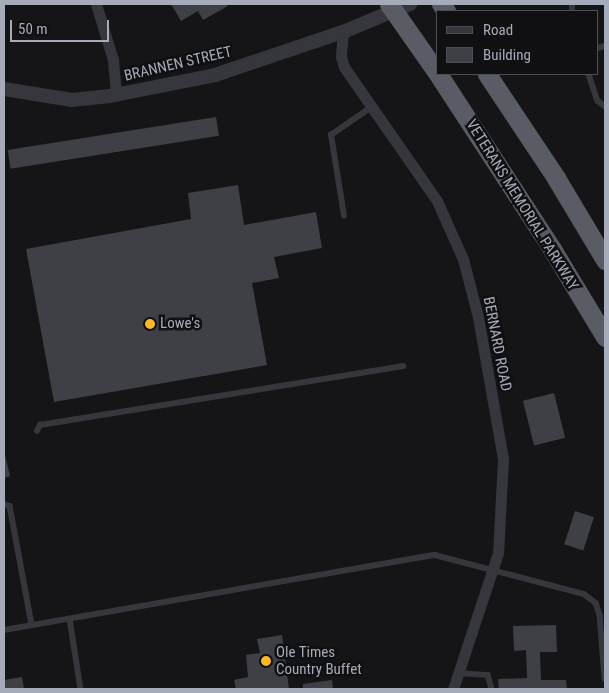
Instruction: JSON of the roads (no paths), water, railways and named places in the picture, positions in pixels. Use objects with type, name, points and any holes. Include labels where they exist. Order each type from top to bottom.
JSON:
[{"type":"highway","name":"VETERANS MEMORIAL PARKWAY","points":[[398,6],[436,71]]},
{"type":"highway","name":"VETERANS MEMORIAL PARKWAY","points":[[439,75],[552,249],[605,337]]},
{"type":"highway","points":[[488,75],[556,178],[605,260]]},
{"type":"street","points":[[96,4],[114,60],[116,94]]},
{"type":"street","name":"BRANNEN STREET","points":[[4,89],[72,100],[116,94],[215,75],[343,32],[398,6]]},
{"type":"street","name":"BERNARD ROAD","points":[[343,32],[341,57],[344,67],[373,106],[437,201],[462,259],[478,317],[503,459],[498,553],[453,689]]},
{"type":"lane","points":[[589,75],[596,96],[605,106]]},
{"type":"lane","points":[[344,216],[331,135],[373,106]]},
{"type":"lane","points":[[37,431],[40,425],[403,366]]},
{"type":"lane","points":[[4,504],[10,506],[32,625]]},
{"type":"lane","points":[[4,630],[435,554],[584,594],[596,603],[600,615],[605,679]]},
{"type":"lane","points":[[70,618],[81,689]]},
{"type":"lane","points":[[458,672],[488,675],[492,689]]},
{"type":"place","name":"Lowe's","points":[[150,324]]},
{"type":"place","name":"Ole Times Country Buffet","points":[[266,661]]}]
